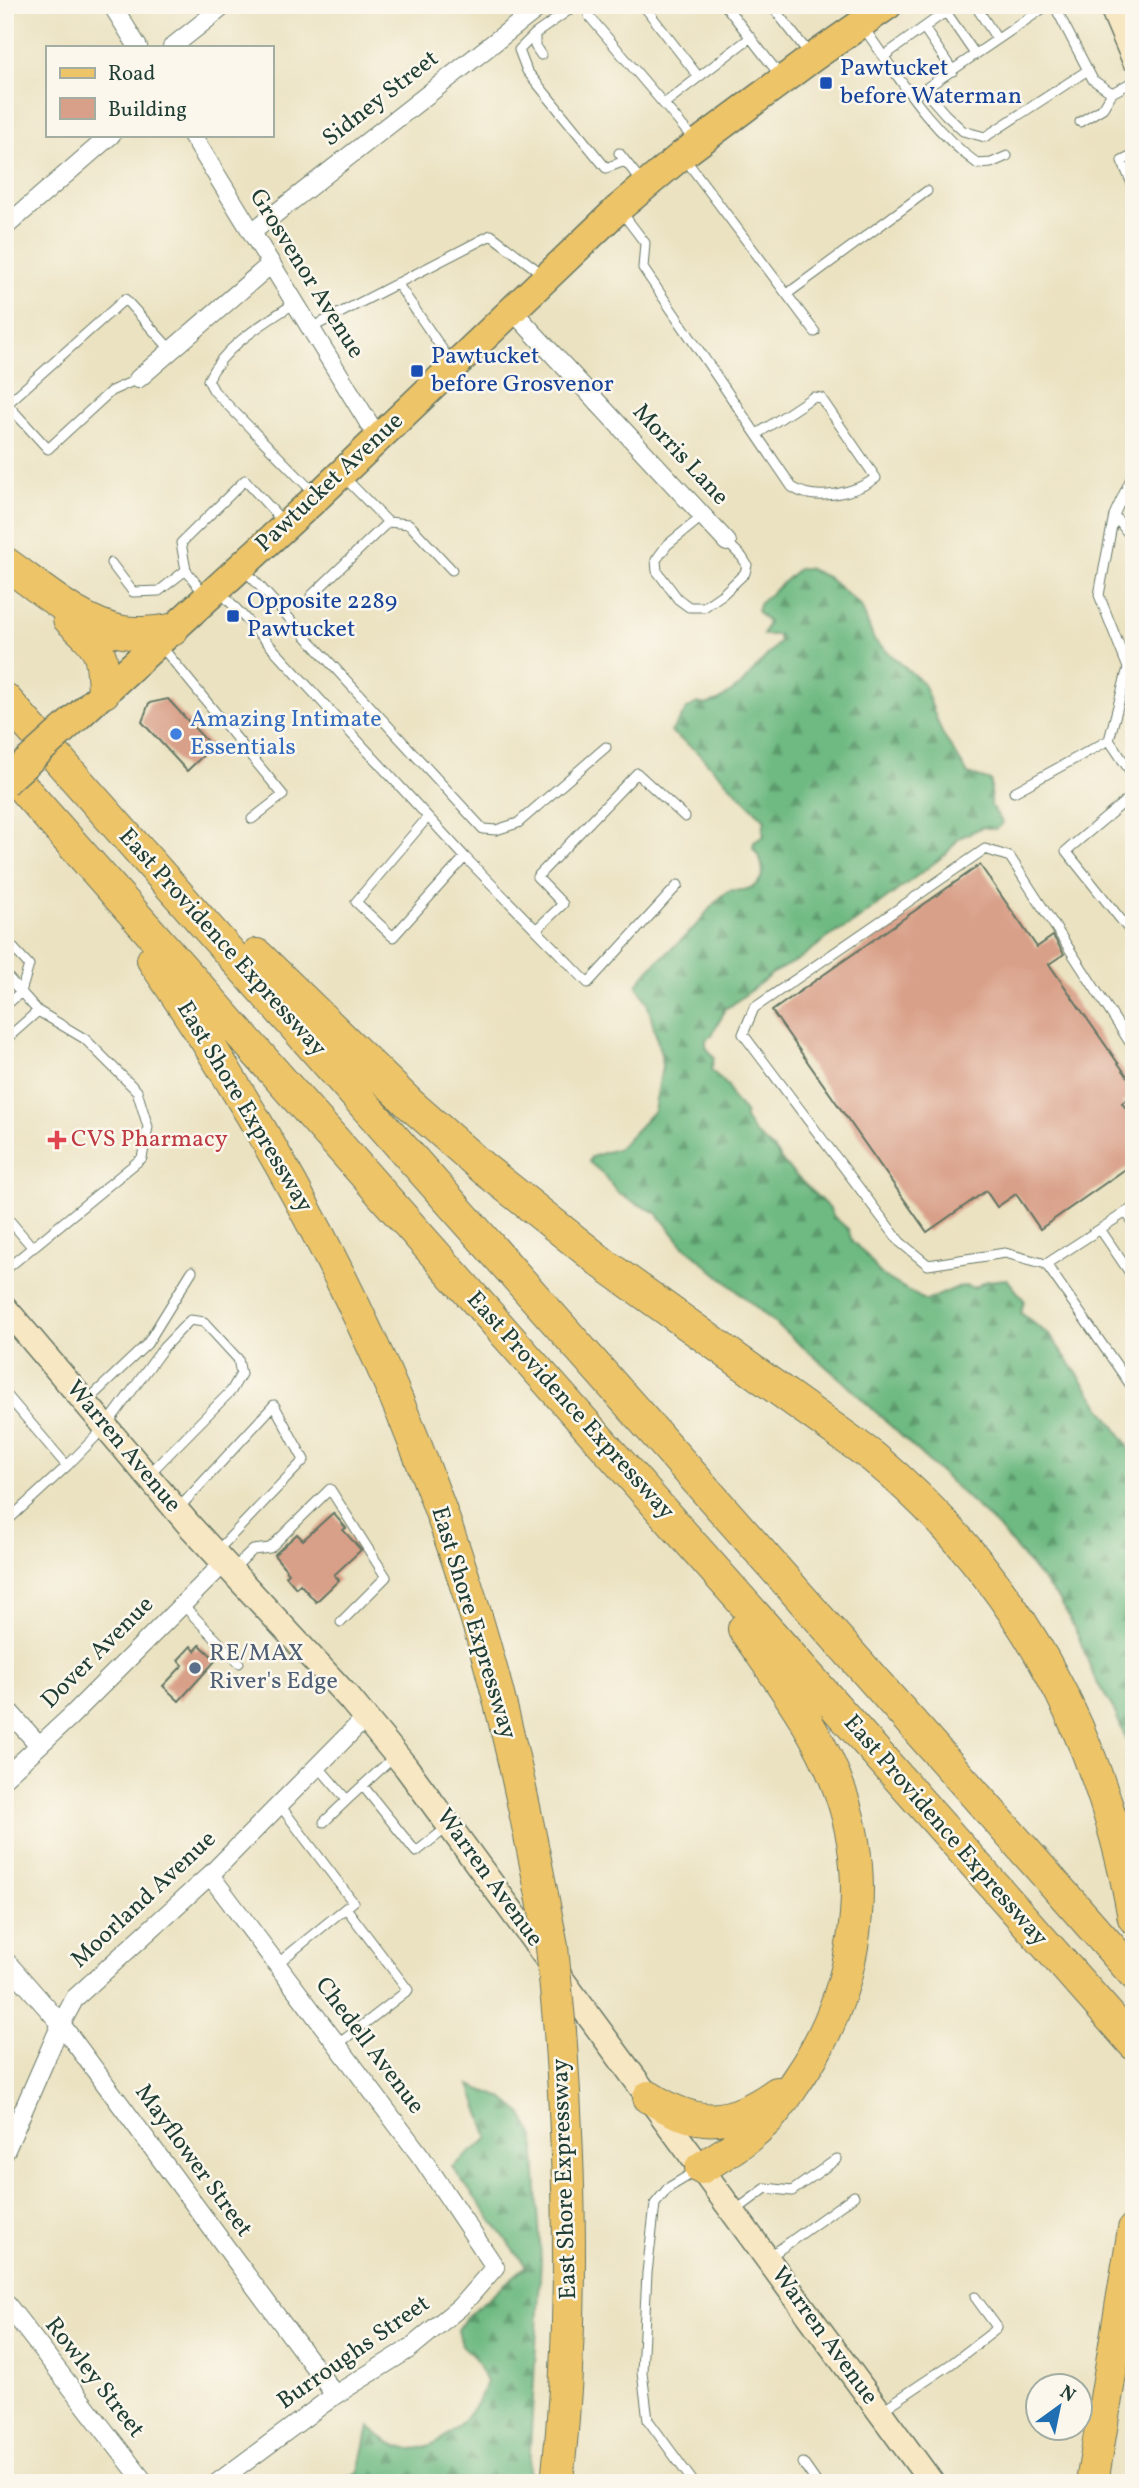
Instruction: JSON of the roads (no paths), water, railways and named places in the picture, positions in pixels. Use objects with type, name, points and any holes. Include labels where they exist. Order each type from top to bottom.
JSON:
[{"type":"highway","points":[[13,568],[85,619],[105,628],[165,636]]},
{"type":"highway","points":[[13,568],[96,643],[103,662],[104,692]]},
{"type":"highway","name":"East Providence Expressway","points":[[5,699],[1134,1974]]},
{"type":"highway","name":"East Providence Expressway","points":[[5,768],[1134,2044]]},
{"type":"highway","points":[[71,773],[449,1138],[605,1265],[873,1457],[948,1527],[983,1568],[1023,1625],[1072,1715],[1110,1815],[1133,1911]]},
{"type":"highway","name":"East Shore Expressway","points":[[79,852],[173,989],[263,1132],[328,1249],[380,1359],[429,1478],[469,1594],[503,1715],[553,1956],[566,2119],[570,2257],[568,2359],[558,2483]]},
{"type":"highway","points":[[671,1520],[812,1731],[841,1792],[855,1842],[856,1907],[853,1940],[847,1972],[829,2026],[784,2101],[765,2123],[726,2153],[701,2168]]},
{"type":"highway","points":[[649,2096],[683,2115],[702,2120],[722,2120],[752,2109],[800,2075]]},
{"type":"highway","points":[[1092,2483],[1134,2229]]},
{"type":"main road","name":"Pawtucket Avenue","points":[[5,782],[317,497],[619,208],[689,149],[888,5]]},
{"type":"main road","points":[[1111,5],[1134,59]]},
{"type":"main road","name":"Warren Avenue","points":[[5,1308],[176,1510],[397,1754],[932,2483]]},
{"type":"street","points":[[112,5],[137,46]]},
{"type":"street","points":[[173,46],[225,5]]},
{"type":"street","name":"Sidney Street","points":[[252,232],[542,5]]},
{"type":"street","points":[[5,227],[110,136]]},
{"type":"street","name":"Grosvenor Avenue","points":[[193,136],[378,438]]},
{"type":"street","points":[[138,379],[271,264]]},
{"type":"street","name":"Morris Lane","points":[[512,310],[727,542]]},
{"type":"street","name":"Dover Avenue","points":[[5,1777],[223,1562]]},
{"type":"street","points":[[5,1707],[39,1745]]},
{"type":"street","name":"Moorland Avenue","points":[[5,2152],[75,1998],[210,1875],[366,1717]]},
{"type":"street","name":"Chedell Avenue","points":[[210,1875],[422,2158],[484,2249]]},
{"type":"street","name":"Mayflower Street","points":[[5,1960],[61,2024],[335,2395]]},
{"type":"street","name":"Burroughs Street","points":[[217,2483],[335,2395],[409,2349],[460,2307],[495,2267],[484,2249]]},
{"type":"street","name":"Rowley Street","points":[[5,2302],[145,2483]]},
{"type":"lane","points":[[576,5],[535,34],[519,50],[527,71],[606,168],[622,157],[645,186]]},
{"type":"lane","points":[[643,5],[698,76]]},
{"type":"lane","points":[[726,5],[783,79]]},
{"type":"lane","points":[[771,5],[812,58]]},
{"type":"lane","points":[[884,56],[955,5]]},
{"type":"lane","points":[[975,5],[998,39]]},
{"type":"lane","points":[[914,97],[1048,5]]},
{"type":"lane","points":[[1054,5],[1093,80],[1112,93]]},
{"type":"lane","points":[[946,12],[975,54]]},
{"type":"lane","points":[[589,16],[665,103],[689,149],[815,332]]},
{"type":"lane","points":[[860,23],[939,131],[955,147],[978,164],[991,163],[1007,156]]},
{"type":"lane","points":[[924,27],[953,71]]},
{"type":"lane","points":[[535,34],[535,46],[541,55]]},
{"type":"lane","points":[[665,103],[751,37]]},
{"type":"lane","points":[[925,90],[944,114],[963,131],[985,137],[1088,70]]},
{"type":"lane","points":[[1080,122],[1103,108],[1112,93],[1134,81]]},
{"type":"lane","points":[[1134,155],[1122,161],[1134,188]]},
{"type":"lane","points":[[787,294],[927,191]]},
{"type":"lane","points":[[619,208],[645,243],[643,268],[792,487],[800,493],[819,495],[858,489],[876,478],[821,398],[813,397],[757,434]]},
{"type":"lane","points":[[311,328],[491,234],[547,277]]},
{"type":"lane","points":[[397,283],[454,366]]},
{"type":"lane","points":[[138,379],[111,391],[48,449],[7,404],[125,299],[171,350]]},
{"type":"lane","points":[[295,303],[216,363],[208,380],[214,391],[317,497]]},
{"type":"lane","points":[[1014,792],[1109,740],[1128,668],[1099,595],[1114,514],[1134,472]]},
{"type":"lane","points":[[341,474],[388,522],[409,524],[452,570]]},
{"type":"lane","points":[[286,525],[245,480],[181,543],[186,570],[213,593],[588,983],[678,885]]},
{"type":"lane","points":[[1114,514],[1134,541]]},
{"type":"lane","points":[[703,516],[667,545],[656,560],[657,571],[678,599],[689,607],[704,607],[723,594],[745,573],[747,565],[727,542]]},
{"type":"lane","points":[[311,596],[388,522]]},
{"type":"lane","points":[[111,563],[133,592],[159,591],[186,570]]},
{"type":"lane","points":[[242,566],[483,829],[496,830],[518,823],[606,747]]},
{"type":"lane","points":[[165,636],[283,795],[252,820]]},
{"type":"lane","points":[[1109,740],[1134,776]]},
{"type":"lane","points":[[537,929],[563,904],[537,877],[637,773],[685,817]]},
{"type":"lane","points":[[1134,794],[1066,851],[1134,936]]},
{"type":"lane","points":[[427,818],[356,902],[393,937],[465,857]]},
{"type":"lane","points":[[1134,1049],[1010,857],[985,849],[754,1008],[743,1034],[900,1242],[928,1265],[1005,1253],[1046,1264],[1134,1390]]},
{"type":"lane","points":[[5,939],[29,965],[21,992],[5,1006]]},
{"type":"lane","points":[[5,974],[38,1011],[85,1039],[137,1091],[148,1126],[142,1158],[5,1270]]},
{"type":"lane","points":[[5,1040],[38,1011]]},
{"type":"lane","points":[[1046,1264],[1130,1210],[1134,1224]]},
{"type":"lane","points":[[5,1215],[33,1248]]},
{"type":"lane","points":[[1100,1229],[1134,1279]]},
{"type":"lane","points":[[86,1402],[147,1344],[192,1271]]},
{"type":"lane","points":[[5,1523],[68,1466],[106,1426],[149,1366],[190,1320],[204,1322],[238,1359],[241,1374],[230,1391],[148,1476]]},
{"type":"lane","points":[[5,1393],[68,1466]]},
{"type":"lane","points":[[176,1510],[274,1405],[304,1460],[223,1562]]},
{"type":"lane","points":[[223,1562],[253,1550],[271,1548],[330,1489],[386,1577],[341,1622]]},
{"type":"lane","points":[[182,1604],[239,1663]]},
{"type":"lane","points":[[324,1822],[397,1754]]},
{"type":"lane","points":[[317,1765],[347,1800]]},
{"type":"lane","points":[[363,1786],[415,1852],[450,1825]]},
{"type":"lane","points":[[277,1964],[353,1902],[279,1804]]},
{"type":"lane","points":[[337,2045],[408,1990],[346,1908]]},
{"type":"lane","points":[[733,2212],[766,2188],[792,2190],[837,2159]]},
{"type":"lane","points":[[694,2483],[648,2420],[642,2372],[648,2273],[658,2199],[675,2183],[701,2168]]},
{"type":"lane","points":[[768,2258],[854,2196]]},
{"type":"lane","points":[[880,2412],[994,2332],[997,2327],[975,2297]]},
{"type":"lane","points":[[803,2463],[817,2483]]},
{"type":"place","name":"Pawtucket before Waterman","points":[[826,83]]},
{"type":"place","name":"Pawtucket before Grosvenor","points":[[417,371]]},
{"type":"place","name":"Opposite 2289 Pawtucket","points":[[233,616]]},
{"type":"place","name":"Amazing Intimate Essentials","points":[[176,734]]},
{"type":"place","name":"CVS Pharmacy","points":[[57,1140]]},
{"type":"place","name":"RE/MAX River's Edge","points":[[195,1668]]}]
